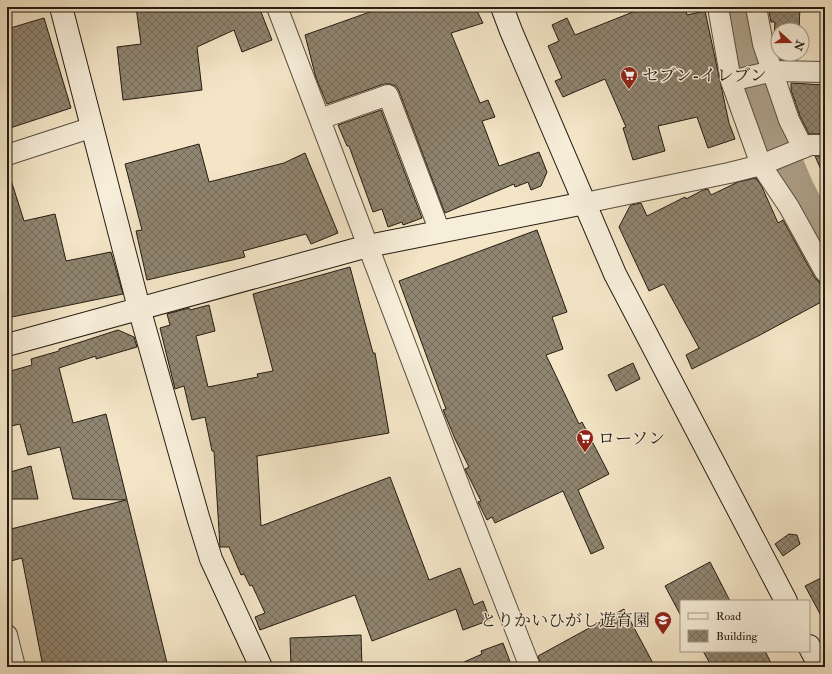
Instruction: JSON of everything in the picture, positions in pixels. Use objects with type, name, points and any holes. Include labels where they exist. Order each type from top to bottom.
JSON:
[{"type":"street","points":[[61,7],[139,308],[198,517],[211,559],[256,666]]},
{"type":"street","points":[[277,7],[530,667]]},
{"type":"street","points":[[502,7],[615,274],[785,600]]},
{"type":"street","points":[[718,7],[731,81],[789,207],[825,272]]},
{"type":"street","points":[[756,7],[763,44],[800,149]]},
{"type":"street","points":[[731,81],[773,71],[825,72]]},
{"type":"street","points":[[320,119],[388,95],[440,232]]},
{"type":"street","points":[[7,156],[92,127]]},
{"type":"street","points":[[7,345],[368,246],[729,173],[768,162],[810,145],[825,145]]},
{"type":"street","points":[[7,635],[15,667]]},
{"type":"street","points":[[810,648],[820,667]]},
{"type":"building","points":[[136,7],[259,7],[272,40],[242,52],[234,30],[197,47],[202,90],[123,100],[117,47],[141,44]]},
{"type":"building","points":[[384,7],[475,7],[483,23],[451,33],[480,103],[488,100],[495,117],[482,121],[499,166],[539,152],[547,172],[541,186],[531,190],[528,182],[515,187],[514,184],[445,213],[396,86],[384,84],[327,104],[316,78],[305,35]]},
{"type":"building","points":[[638,7],[685,7],[687,15],[705,11],[729,123],[735,139],[708,148],[697,117],[658,126],[665,151],[633,160],[623,128],[626,127],[605,79],[563,97],[555,81],[562,78],[548,46],[559,41],[552,25],[567,18],[575,35],[638,10]]},
{"type":"building","points":[[768,7],[800,7],[799,22],[771,22]]},
{"type":"building","points":[[44,18],[71,108],[7,129],[7,29]]},
{"type":"building","points":[[791,83],[825,85],[825,134],[809,134],[800,116],[791,90]]},
{"type":"building","points":[[381,110],[422,218],[403,225],[402,222],[388,227],[382,209],[373,212],[349,146],[347,146],[338,125]]},
{"type":"building","points":[[199,144],[209,182],[284,163],[305,153],[338,233],[311,244],[306,234],[243,251],[245,257],[147,280],[136,231],[142,230],[125,164]]},
{"type":"building","points":[[815,156],[825,156],[825,179]]},
{"type":"building","points":[[7,177],[10,177],[24,221],[55,214],[66,261],[111,252],[123,294],[7,318]]},
{"type":"building","points":[[756,178],[762,187],[778,223],[783,220],[815,278],[819,282],[825,293],[825,300],[692,369],[686,355],[699,348],[664,284],[649,291],[619,227],[631,205],[641,203],[647,216],[685,197],[686,199],[703,190],[708,189],[711,195],[738,182]]},
{"type":"building","points":[[537,230],[567,312],[552,317],[563,349],[546,355],[579,424],[582,422],[609,474],[578,490],[604,548],[591,554],[563,491],[495,523],[492,517],[487,520],[478,502],[481,501],[465,469],[469,467],[443,410],[446,409],[399,281]]},
{"type":"building","points":[[350,267],[373,353],[375,353],[389,433],[257,456],[261,526],[390,477],[429,580],[460,568],[474,605],[483,601],[490,620],[463,630],[456,609],[372,641],[355,595],[260,630],[255,617],[265,613],[252,585],[250,586],[244,574],[241,575],[229,547],[220,547],[214,451],[212,451],[205,417],[192,420],[184,386],[175,389],[160,328],[170,325],[167,314],[189,308],[190,310],[209,305],[215,331],[196,336],[208,387],[258,377],[257,374],[273,371],[253,294]]},
{"type":"building","points":[[118,330],[134,337],[137,347],[96,359],[96,356],[59,368],[73,423],[106,414],[167,663],[152,667],[114,667],[113,663],[94,667],[43,667],[22,558],[7,562],[7,530],[126,500],[73,499],[60,447],[28,455],[20,424],[7,427],[7,372],[32,365],[31,359],[59,351],[59,349]]},
{"type":"building","points":[[633,363],[640,379],[616,391],[608,375]]},
{"type":"building","points":[[31,466],[38,499],[7,499],[7,473]]},
{"type":"building","points":[[789,534],[797,535],[800,544],[783,556],[775,544]]},
{"type":"building","points":[[710,562],[729,600],[680,600],[680,614],[665,586]]},
{"type":"building","points":[[825,576],[825,623],[805,586]]},
{"type":"building","points":[[624,609],[655,667],[541,667],[538,656]]},
{"type":"building","points":[[361,635],[362,667],[291,667],[290,638]]},
{"type":"building","points":[[503,643],[512,667],[453,667],[482,654],[481,651]]},
{"type":"building","points":[[704,652],[766,652],[773,667],[712,667]]},
{"type":"waterway","points":[[741,7],[751,62],[777,137],[798,187],[825,240]]},
{"type":"place","name":"セブン-イレブン","points":[[629,90]]},
{"type":"place","name":"ローソン","points":[[585,453]]},
{"type":"place","name":"とりかいひがし遊育園","points":[[663,635]]}]
